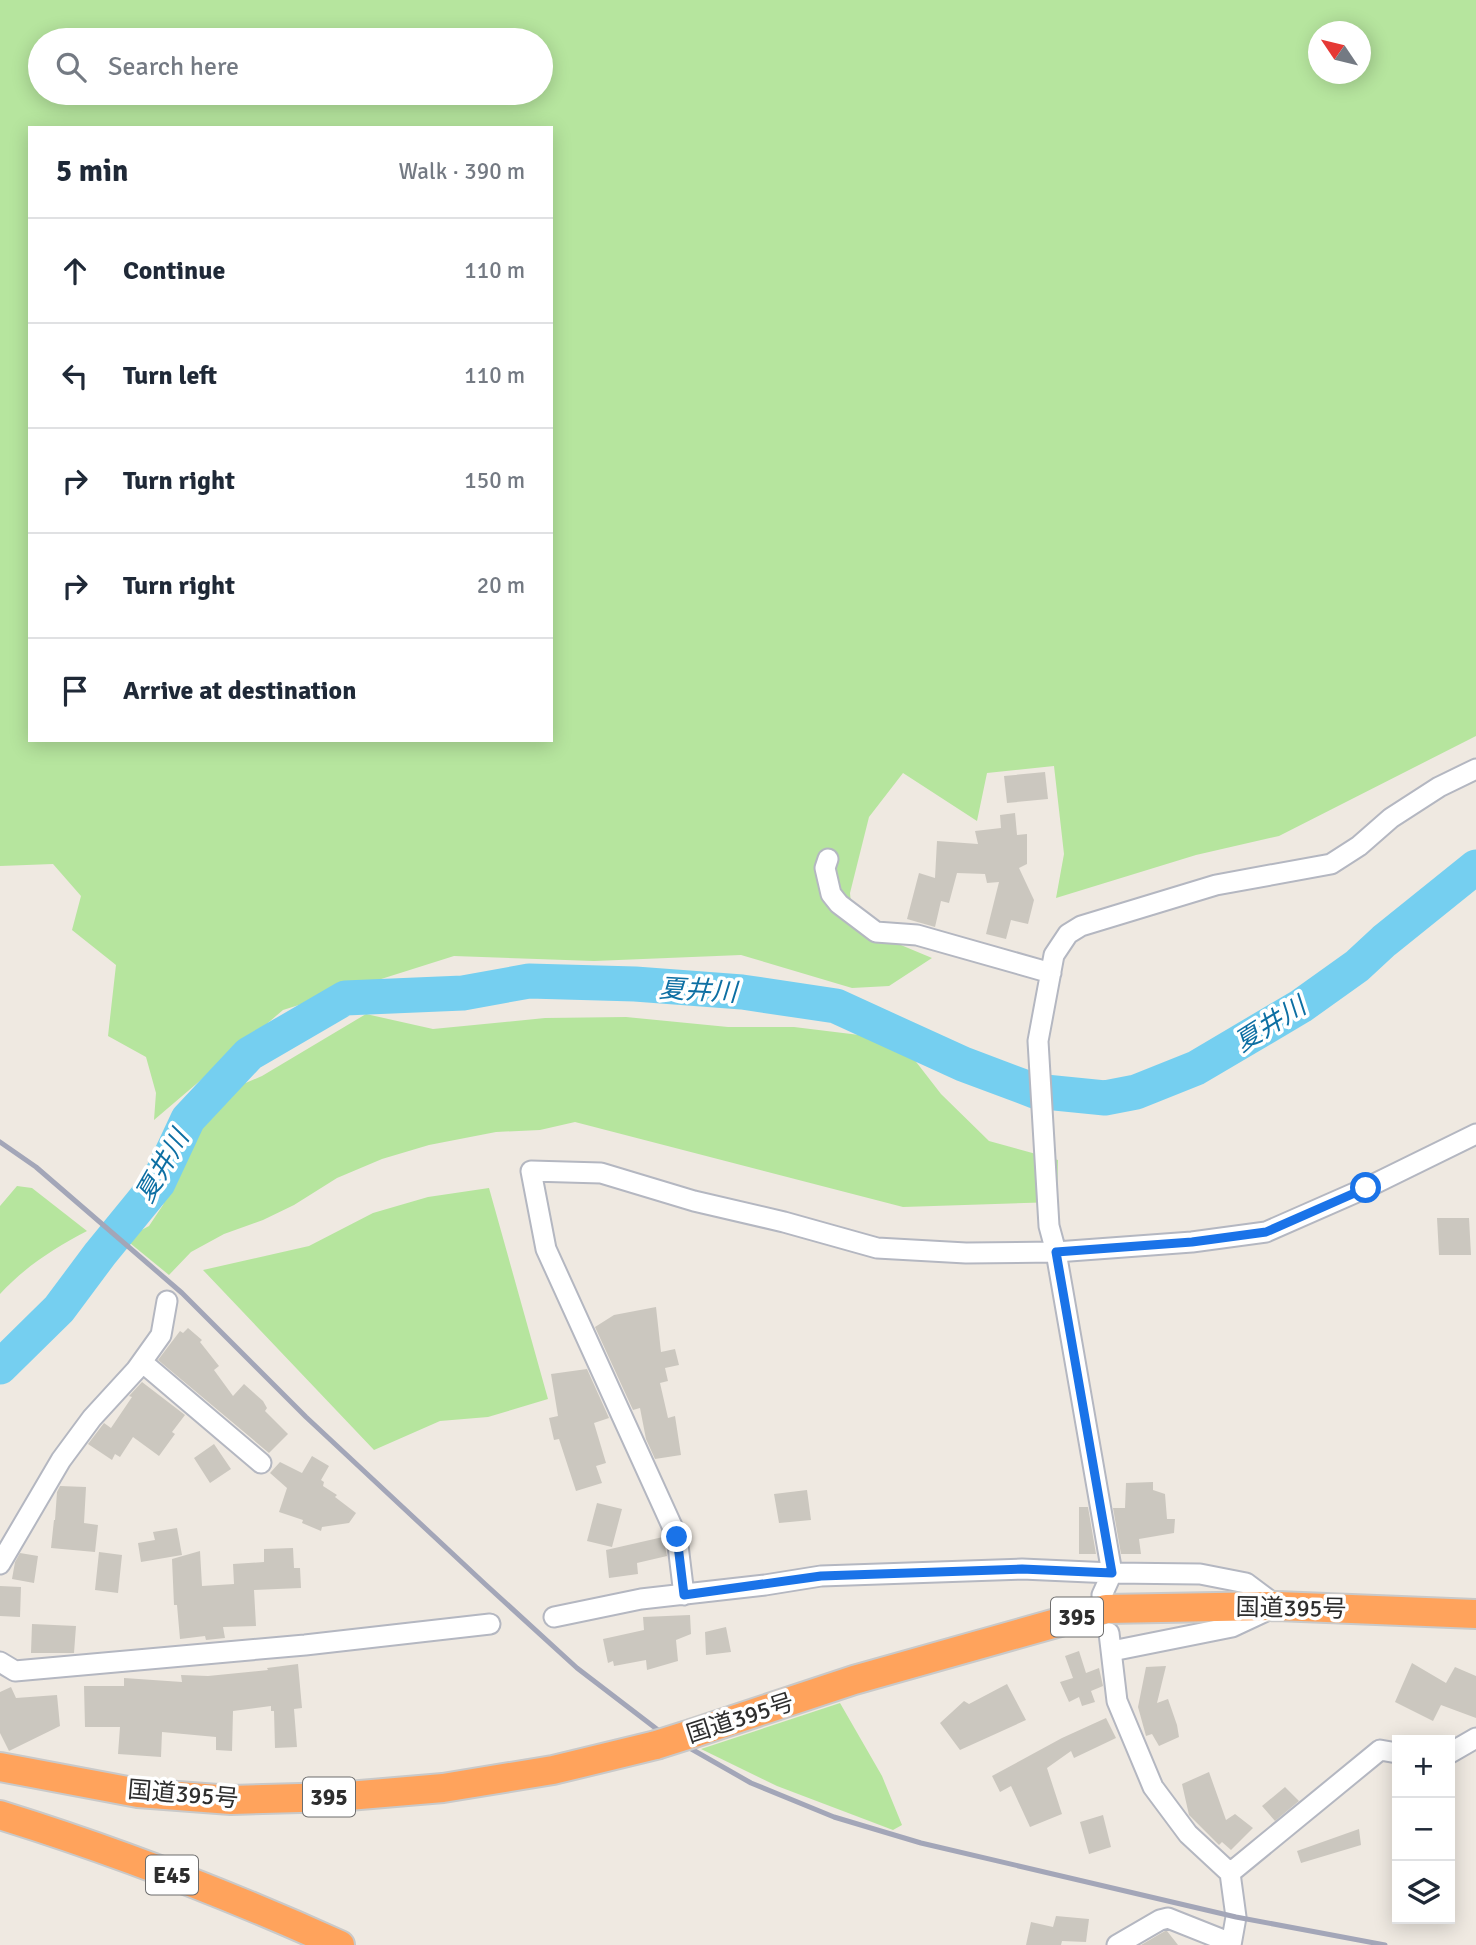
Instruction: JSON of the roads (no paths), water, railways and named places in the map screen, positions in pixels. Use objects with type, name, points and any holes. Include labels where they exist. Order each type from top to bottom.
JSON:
[{"type":"highway","name":"国道395号","points":[[0,1767],[138,1793],[231,1800],[336,1797],[443,1788],[539,1773],[656,1745],[854,1680],[1106,1609],[1277,1606],[1476,1614]]},
{"type":"highway","name":"E45","points":[[0,1815],[80,1840],[248,1904],[340,1945]]},
{"type":"street","points":[[1102,1595],[1112,1573],[1056,1252],[1049,1226],[1038,1041],[1054,955],[1068,934],[1081,926],[1216,885],[1331,863],[1359,846],[1391,818],[1430,793],[1476,769]]},
{"type":"street","points":[[828,859],[825,868],[831,894],[839,904],[876,932],[918,935],[1049,982]]},
{"type":"street","points":[[684,1595],[677,1537],[546,1249],[531,1171],[601,1173],[694,1201],[877,1248],[966,1253],[1056,1252],[1192,1242],[1266,1232],[1366,1188],[1476,1134]]},
{"type":"street","points":[[0,1564],[61,1460],[161,1335],[167,1301]]},
{"type":"street","points":[[142,1362],[261,1463]]},
{"type":"street","points":[[554,1617],[642,1599],[821,1576],[1022,1569],[1200,1574],[1246,1583],[1277,1606],[1233,1627],[1110,1642],[1116,1701],[1153,1787],[1188,1833],[1230,1873],[1236,1917],[1231,1944],[1168,1918],[1150,1925],[1117,1945]]},
{"type":"street","points":[[0,1662],[15,1671],[291,1647],[490,1624]]},
{"type":"street","points":[[1455,1750],[1476,1738]]},
{"type":"street","points":[[1230,1873],[1380,1750],[1392,1752]]},
{"type":"waterway","name":"夏井川","points":[[0,1367],[59,1309],[158,1183],[188,1119],[249,1054],[345,998],[463,993],[529,981],[635,984],[742,992],[836,1006],[963,1064],[1035,1091],[1105,1098],[1136,1092],[1196,1068],[1301,1006],[1357,966],[1476,867]]},
{"type":"railway","points":[[0,1142],[36,1167],[182,1293],[306,1417],[485,1584],[577,1668],[658,1730],[751,1783],[834,1817],[921,1843],[1236,1917],[1385,1945]]}]
